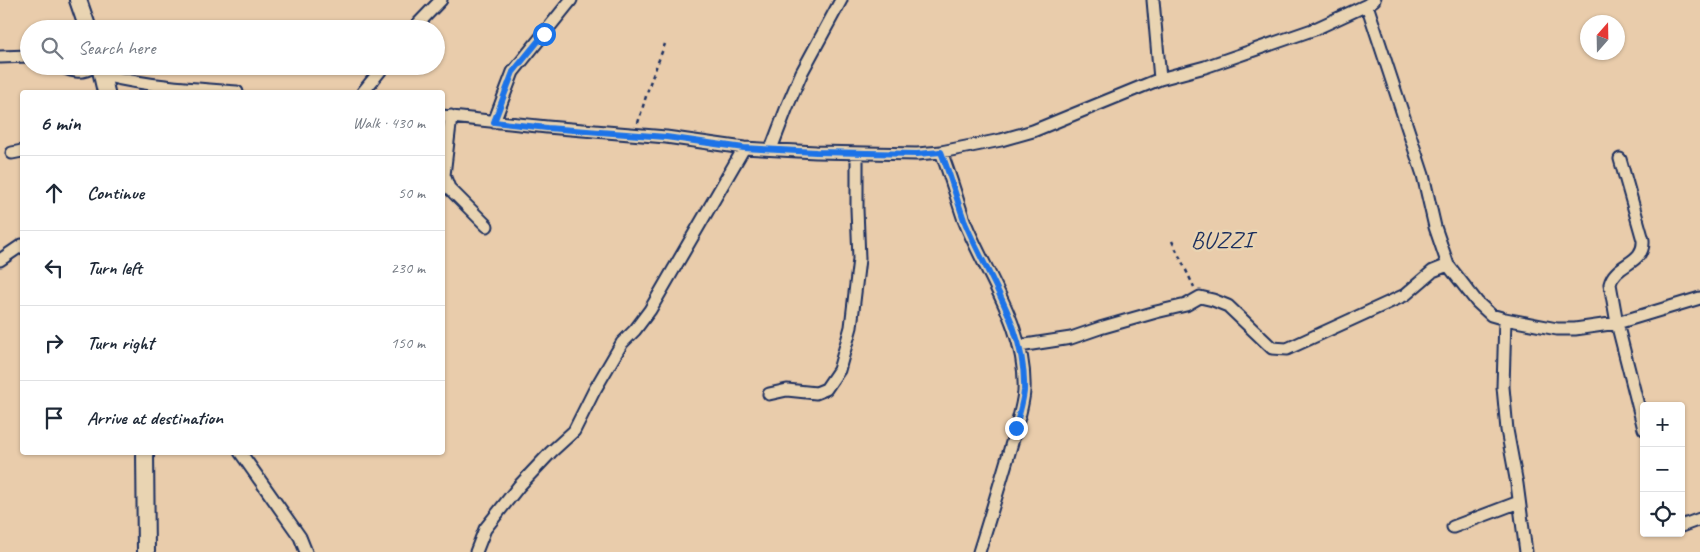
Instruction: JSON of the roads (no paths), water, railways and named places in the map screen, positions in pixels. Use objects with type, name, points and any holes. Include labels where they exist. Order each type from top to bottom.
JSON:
[{"type":"main road","points":[[78,0],[85,20]]},
{"type":"main road","points":[[101,75],[105,90]]},
{"type":"main road","points":[[145,455],[146,552]]},
{"type":"street","points":[[422,20],[441,0]]},
{"type":"street","points":[[494,122],[513,72],[571,0]]},
{"type":"street","points":[[771,149],[802,72],[841,0]]},
{"type":"street","points":[[1154,0],[1160,79]]},
{"type":"street","points":[[445,155],[447,116],[666,137],[744,148],[816,152],[917,154],[941,152],[1033,131],[1160,79],[1205,67],[1315,29],[1370,2],[1423,176],[1435,227],[1448,265],[1491,315],[1558,329],[1576,329],[1617,323],[1700,298]]},
{"type":"street","points":[[0,57],[20,56]]},
{"type":"street","points":[[113,75],[125,80],[213,90]]},
{"type":"street","points":[[365,90],[377,75]]},
{"type":"street","points":[[476,552],[485,529],[519,486],[574,431],[594,391],[622,343],[635,330],[650,310],[744,148]]},
{"type":"street","points":[[769,394],[787,390],[816,393],[826,389],[839,370],[851,327],[859,259],[857,152]]},
{"type":"street","points":[[941,152],[949,170],[964,220],[1000,296],[1019,346],[1024,375],[1024,392],[1001,482],[979,552]]},
{"type":"street","points":[[1620,158],[1644,248],[1641,254],[1612,278],[1610,284],[1617,323],[1640,413]]},
{"type":"street","points":[[445,178],[449,188],[488,226]]},
{"type":"street","points":[[0,260],[20,246]]},
{"type":"street","points":[[1019,346],[1071,338],[1100,328],[1186,305],[1200,297],[1228,306],[1272,348],[1286,349],[1405,295],[1433,271],[1448,265]]},
{"type":"street","points":[[1505,319],[1503,387],[1507,430],[1517,484],[1526,552]]},
{"type":"street","points":[[242,455],[300,537],[306,552]]},
{"type":"street","points":[[1454,527],[1519,502]]},
{"type":"street","points":[[1685,525],[1700,519]]},
{"type":"district","name":"BUZZI","points":[[1222,240]]}]
